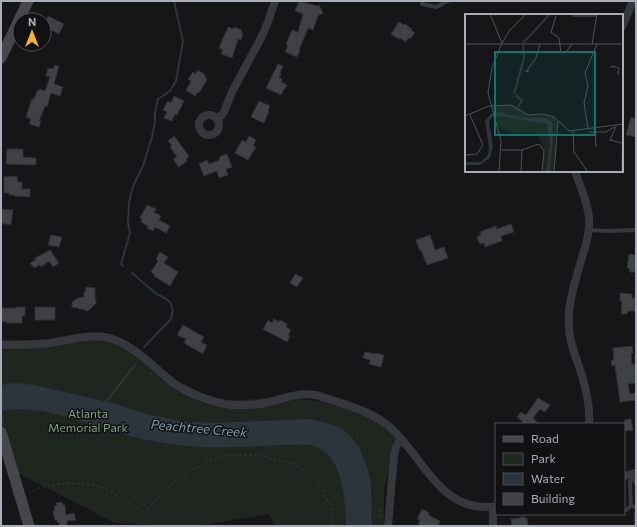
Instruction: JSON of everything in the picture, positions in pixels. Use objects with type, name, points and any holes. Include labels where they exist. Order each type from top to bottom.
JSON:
[{"type":"main road","points":[[1,58],[28,1]]},
{"type":"main road","points":[[2,436],[29,526]]},
{"type":"street","points":[[218,119],[224,112],[232,92],[262,36],[275,1]]},
{"type":"street","points":[[623,25],[632,1]]},
{"type":"street","points":[[575,172],[586,203],[589,219],[589,230],[573,290],[568,323],[571,341],[588,402],[589,423]]},
{"type":"street","points":[[1,345],[36,344],[99,336],[121,342],[134,350],[178,386],[207,399],[227,404],[247,405],[264,403],[298,394],[308,394],[316,395],[362,410],[387,425],[401,439],[435,481],[450,496],[460,502],[470,505],[494,507],[493,526]]},
{"type":"street","points":[[388,526],[394,456],[401,439]]},
{"type":"lane","points":[[422,1],[422,4],[436,8],[448,1]]},
{"type":"lane","points":[[589,230],[636,230]]},
{"type":"lane","points":[[630,474],[636,483]]},
{"type":"lane","points":[[630,474],[631,506]]},
{"type":"lane","points":[[625,510],[631,506],[636,507]]},
{"type":"lane","points":[[636,513],[636,526]]},
{"type":"path","points":[[25,494],[41,487],[68,483],[85,484],[102,487],[145,513],[158,497],[174,482],[191,470],[213,459],[230,455],[257,455],[294,464],[318,481],[333,510],[331,526]]},
{"type":"green space","name":"Atlanta Memorial Park","points":[[1,340],[111,340],[181,383],[221,401],[291,397],[366,409],[397,440],[384,488],[384,526],[275,526],[269,514],[197,526],[115,523],[15,472],[1,427]]},
{"type":"water","name":"Peachtree Creek","points":[[15,383],[35,385],[112,403],[147,414],[181,421],[212,423],[308,419],[328,423],[338,427],[346,432],[359,447],[367,466],[371,485],[372,526],[346,526],[344,497],[340,476],[331,458],[325,452],[315,447],[309,445],[198,447],[179,445],[127,435],[61,415],[46,412],[16,409],[1,411],[1,385]]},
{"type":"building","points":[[299,1],[317,6],[319,5],[323,13],[318,16],[313,30],[308,28],[297,57],[285,52],[288,46],[286,44],[292,30],[298,32],[303,14],[295,11]]},
{"type":"building","points":[[52,18],[64,24],[59,34],[52,30]]},
{"type":"building","points":[[399,22],[404,25],[405,24],[415,33],[410,39],[408,38],[406,42],[391,34]]},
{"type":"building","points":[[228,27],[234,29],[234,27],[242,30],[241,32],[243,33],[241,40],[238,39],[232,58],[221,54],[223,50],[219,48]]},
{"type":"building","points":[[278,64],[283,66],[279,78],[282,79],[281,82],[287,85],[281,95],[266,88]]},
{"type":"building","points":[[55,65],[59,66],[54,84],[63,87],[60,96],[51,93],[47,107],[45,106],[39,121],[41,121],[39,127],[29,124],[31,119],[26,117],[32,99],[34,99],[39,89],[45,91],[50,77],[46,76],[48,68],[53,69]]},
{"type":"building","points":[[198,70],[204,74],[207,80],[199,93],[198,92],[195,96],[186,90],[191,81],[188,79],[193,72],[195,74]]},
{"type":"building","points":[[174,96],[184,101],[177,115],[175,114],[172,121],[164,118],[167,112],[163,110],[168,101],[171,103]]},
{"type":"building","points":[[259,101],[270,106],[264,123],[251,117]]},
{"type":"building","points":[[631,117],[636,119],[636,137],[626,135]]},
{"type":"building","points":[[174,136],[189,156],[186,159],[187,161],[179,167],[173,159],[177,157],[170,147],[172,145],[168,141]]},
{"type":"building","points":[[249,136],[256,140],[253,146],[256,147],[248,160],[235,153],[242,140],[246,142]]},
{"type":"building","points":[[7,149],[23,149],[23,157],[36,158],[36,165],[6,164]]},
{"type":"building","points":[[227,154],[232,167],[226,169],[228,175],[219,178],[217,171],[204,176],[199,164],[207,160],[209,164],[220,160],[219,157]]},
{"type":"building","points":[[17,176],[18,182],[22,182],[22,189],[30,189],[30,197],[14,196],[9,195],[9,193],[4,193],[4,177]]},
{"type":"building","points":[[147,205],[156,209],[154,212],[161,216],[159,220],[170,226],[166,233],[155,227],[153,231],[141,222],[142,219],[140,218]]},
{"type":"building","points":[[1,209],[13,210],[11,225],[1,223]]},
{"type":"building","points":[[511,224],[514,232],[501,236],[502,241],[485,247],[484,243],[480,244],[477,237],[481,235],[480,232],[496,226],[497,229]]},
{"type":"building","points":[[51,235],[62,237],[59,247],[48,245]]},
{"type":"building","points":[[430,235],[435,250],[444,247],[448,258],[427,265],[416,240]]},
{"type":"building","points":[[50,250],[59,263],[53,267],[49,261],[41,267],[40,265],[34,268],[30,263],[36,260],[35,258]]},
{"type":"building","points":[[160,252],[168,257],[164,263],[178,272],[170,286],[154,276],[155,275],[151,272],[158,261],[156,259]]},
{"type":"building","points":[[629,254],[636,255],[636,272],[629,272],[630,269],[627,268]]},
{"type":"building","points":[[295,274],[303,278],[297,287],[290,283]]},
{"type":"building","points":[[86,287],[95,288],[96,303],[86,311],[84,309],[72,307],[72,302],[78,298],[84,297]]},
{"type":"building","points":[[620,293],[632,294],[632,298],[636,298],[636,311],[628,311],[627,314],[621,314],[622,301],[620,301]]},
{"type":"building","points":[[25,307],[25,316],[22,316],[22,323],[7,323],[1,320],[1,308]]},
{"type":"building","points":[[35,307],[55,307],[55,320],[35,320]]},
{"type":"building","points":[[274,319],[279,322],[280,320],[287,324],[286,327],[291,330],[288,335],[290,336],[287,342],[263,329],[268,320],[272,323]]},
{"type":"building","points":[[183,325],[204,337],[201,342],[207,345],[203,354],[184,343],[186,339],[177,335]]},
{"type":"building","points":[[632,346],[632,364],[636,364],[636,383],[628,384],[630,394],[636,393],[636,400],[620,402],[615,365],[612,366],[611,360],[614,360],[613,348]]},
{"type":"building","points":[[365,352],[384,355],[381,367],[369,364],[370,360],[363,358]]},
{"type":"building","points":[[538,398],[550,405],[545,412],[540,409],[533,418],[538,423],[522,423],[517,417],[521,412],[526,415]]},
{"type":"building","points":[[631,419],[633,430],[625,431],[624,420]]},
{"type":"building","points":[[62,502],[63,505],[65,505],[66,515],[74,513],[76,520],[67,521],[67,526],[60,526],[57,520],[55,520],[53,511],[55,510],[54,506],[57,506],[56,503]]},
{"type":"building","points":[[422,509],[429,513],[428,515],[440,521],[438,526],[422,526],[418,524],[420,520],[417,519]]},
{"type":"building","points":[[520,517],[527,518],[528,526],[512,526],[511,519]]},
{"type":"waterway","points":[[123,266],[121,264],[130,233],[128,223],[131,193],[143,166],[152,137],[158,99],[170,91],[176,81],[183,41],[174,1]]},
{"type":"waterway","points":[[132,273],[155,293],[170,302],[173,310],[171,319],[144,347]]},
{"type":"waterway","points":[[105,403],[135,365]]}]
